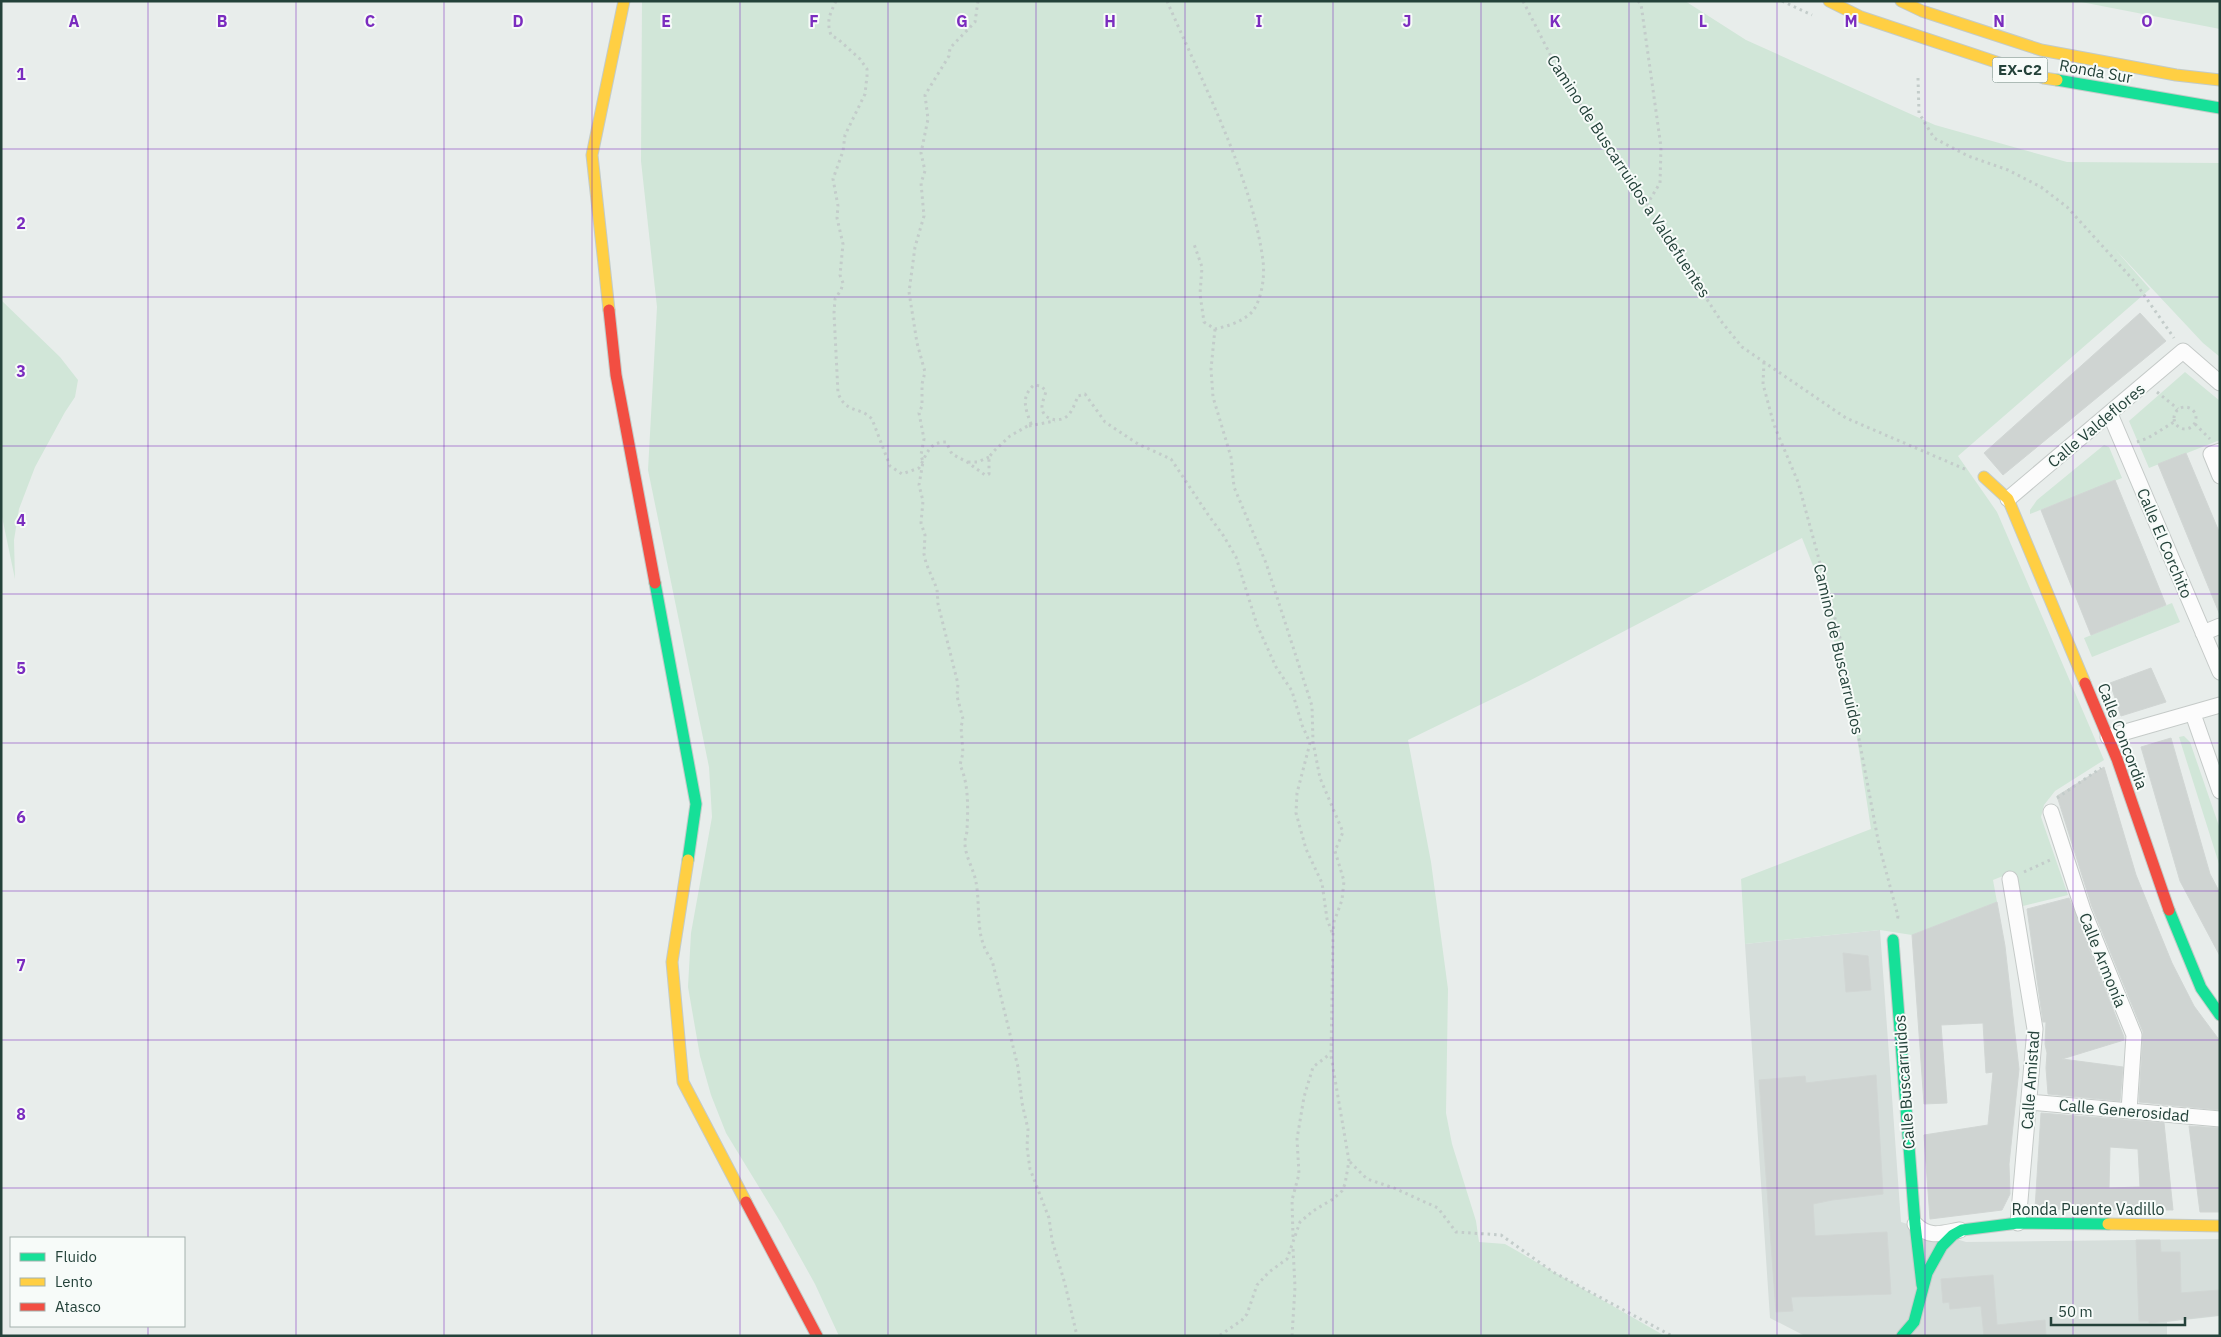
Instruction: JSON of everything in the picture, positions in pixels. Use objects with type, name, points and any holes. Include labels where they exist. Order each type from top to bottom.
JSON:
[{"type":"main road","points":[[624,1],[592,155],[616,375],[696,804],[672,962],[684,1082],[816,1336]]},
{"type":"main road","name":"Ronda Sur","points":[[1829,1],[1861,17],[2044,78],[2220,108]]},
{"type":"main road","name":"Ronda Sur","points":[[1901,1],[1922,11],[2041,50],[2176,75],[2220,80]]},
{"type":"main road","name":"Calle Concordia","points":[[1984,477],[2008,499],[2117,759],[2165,900],[2201,988],[2220,1015]]},
{"type":"main road","name":"Calle Buscarruidos","points":[[1893,940],[1915,1224],[1923,1290]]},
{"type":"main road","name":"Ronda Puente Vadillo","points":[[1962,1230],[2018,1223],[2220,1226]]},
{"type":"main road","points":[[1902,1336],[1914,1322],[1927,1273],[1942,1246],[1953,1235],[1962,1230]]},
{"type":"street","points":[[2183,351],[2220,383]]},
{"type":"street","name":"Calle Valdeflores","points":[[2008,499],[2183,351]]},
{"type":"street","name":"Calle El Corchito","points":[[2110,414],[2220,672]]},
{"type":"street","points":[[2217,447],[2211,454],[2220,476]]},
{"type":"street","points":[[2203,633],[2220,626]]},
{"type":"street","points":[[2108,737],[2220,705]]},
{"type":"street","points":[[2193,714],[2220,791]]},
{"type":"street","name":"Calle Armonía","points":[[2051,812],[2083,910],[2134,1035],[2129,1111]]},
{"type":"street","name":"Calle Amistad","points":[[2010,879],[2036,1029],[2018,1223]]},
{"type":"street","name":"Calle Generosidad","points":[[2028,1102],[2220,1119]]},
{"type":"street","points":[[1915,1224],[1922,1232],[1930,1234],[1962,1230]]},
{"type":"path","points":[[836,1],[829,15],[827,25],[831,35],[860,59],[867,69],[865,94],[845,136],[843,151],[833,179],[838,206],[837,218],[844,244],[840,275],[843,283],[835,299],[834,313],[838,393],[848,408],[867,414],[872,419],[890,466],[902,474],[920,468],[927,450],[940,442],[946,442],[952,454],[985,475],[989,474],[989,457]]},
{"type":"path","points":[[978,1],[975,22],[950,48],[949,56],[925,95],[928,119],[922,152],[925,171],[921,183],[924,216],[915,247],[909,292],[917,344],[925,372],[922,384],[922,406],[919,413],[924,438],[923,462],[919,485],[923,501],[920,523],[925,535],[923,543],[926,563],[937,589],[938,604],[958,684],[957,696],[963,719],[961,726],[963,753],[960,765],[966,778],[967,831],[964,844],[976,881],[980,909],[977,920],[984,950],[992,960],[1018,1067],[1022,1103],[1028,1129],[1027,1147],[1030,1169],[1049,1218],[1052,1240],[1077,1336]]},
{"type":"path","points":[[1167,1],[1225,134],[1248,195],[1263,263],[1260,296],[1252,312],[1233,325],[1214,329],[1204,322],[1200,294],[1202,267],[1194,244]]},
{"type":"path","name":"Camino de Buscarruidos a Valdefuentes","points":[[1523,1],[1558,70],[1721,321],[1742,346],[1846,418],[1984,477]]},
{"type":"path","points":[[1638,1],[1641,4],[1661,147],[1660,183],[1646,206]]},
{"type":"path","points":[[1918,78],[1918,113],[1934,138],[1968,156],[2025,178],[2041,187],[2067,207],[2135,282],[2183,351]]},
{"type":"path","points":[[1214,329],[1213,397],[1231,456],[1234,487],[1266,563],[1312,706],[1314,742],[1320,778],[1342,832],[1335,851],[1344,881],[1342,900],[1334,922],[1333,935],[1331,1054],[1349,1161],[1342,1191],[1333,1199],[1312,1210],[1300,1222],[1287,1259],[1269,1272],[1257,1285],[1247,1314],[1242,1320],[1218,1336]]},
{"type":"path","name":"Camino de Buscarruidos","points":[[1764,361],[1763,384],[1774,425],[1798,482],[1839,633],[1879,845],[1898,916],[1893,940]]},
{"type":"path","points":[[2145,383],[2178,409]]},
{"type":"path","points":[[1028,426],[1031,424],[1025,410],[1025,399],[1029,390],[1034,385],[1041,386],[1046,391],[1042,407],[1044,414],[1050,419],[1058,420]]},
{"type":"path","points":[[967,462],[978,462],[989,457],[1010,436],[1020,429],[1067,416],[1078,396],[1085,394],[1105,422],[1138,444],[1171,459],[1236,557],[1257,625],[1276,667],[1292,691],[1302,725],[1310,743],[1301,775],[1296,813],[1306,849],[1322,883],[1327,919],[1333,935]]},
{"type":"path","points":[[2185,406],[2193,409],[2196,416],[2195,424],[2186,429],[2178,427],[2174,422],[2174,414],[2178,409],[2185,406]]},
{"type":"path","points":[[2125,446],[2148,438],[2174,422]]},
{"type":"path","points":[[2195,424],[2217,447]]},
{"type":"path","points":[[2051,812],[2057,796],[2117,759]]},
{"type":"path","points":[[2010,879],[2065,854]]},
{"type":"path","points":[[1292,1336],[1295,1287],[1292,1200],[1299,1174],[1297,1139],[1304,1097],[1313,1067],[1331,1054]]},
{"type":"path","points":[[1349,1161],[1367,1179],[1394,1188],[1438,1208],[1456,1232],[1501,1234],[1553,1272],[1672,1336]]},
{"type":"shaded area","points":[[1880,930],[1901,1222],[1966,1242],[2220,1239],[2220,1316],[2167,1322],[2167,1336],[1805,1336],[1770,1318],[1745,944]]},
{"type":"green space","points":[[642,1],[1685,1],[1746,40],[1935,125],[2067,162],[2220,163],[2220,357],[2203,343],[2114,248],[2150,289],[1958,456],[1997,512],[2104,760],[2055,791],[2044,805],[2041,817],[2068,895],[2023,906],[2013,872],[1993,880],[1997,902],[1912,935],[1880,930],[1745,944],[1741,879],[1871,829],[1854,718],[1818,578],[1802,538],[1529,681],[1408,740],[1431,862],[1448,989],[1446,1113],[1452,1144],[1476,1221],[1479,1242],[1505,1244],[1665,1336],[839,1336],[815,1284],[781,1223],[726,1133],[711,1095],[700,1056],[688,987],[691,933],[712,817],[709,767],[648,470],[657,307],[641,161]]},
{"type":"green space","points":[[2076,1],[2220,1],[2220,29]]},
{"type":"green space","points":[[1,300],[60,357],[78,380],[75,397],[35,467],[19,509],[14,540],[15,579],[1,512]]},
{"type":"green space","points":[[2185,372],[2220,401],[2220,440],[2149,468],[2129,421]]},
{"type":"green space","points":[[2104,445],[2109,447],[2122,478],[2030,514],[2030,510],[2037,500]]},
{"type":"green space","points":[[2172,603],[2180,622],[2092,657],[2084,638]]},
{"type":"green space","points":[[2184,736],[2190,742],[2220,829],[2220,867],[2179,737]]},
{"type":"building","points":[[2140,313],[2166,341],[2003,475],[1984,453]]},
{"type":"building","points":[[2186,453],[2220,534],[2220,615],[2158,464]]},
{"type":"building","points":[[2115,480],[2166,605],[2091,635],[2041,510]]},
{"type":"building","points":[[2151,668],[2166,702],[2121,716],[2110,683]]},
{"type":"building","points":[[2171,738],[2210,874],[2220,893],[2220,956],[2180,881],[2141,747]]},
{"type":"building","points":[[2104,767],[2136,875],[2172,963],[2194,1006],[2220,1041],[2220,1110],[2139,1102],[2143,1032],[2092,907],[2057,796]]},
{"type":"building","points":[[2069,898],[2124,1040],[2062,1059],[2123,1067],[2120,1101],[2048,1094],[2045,1044],[2046,1022],[2043,1022],[2027,909]]},
{"type":"building","points":[[1997,902],[2005,946],[2019,1069],[2009,1164],[2010,1194],[2002,1210],[1930,1219],[1924,1135],[1988,1125],[1993,1072],[1986,1073],[1983,1023],[1941,1025],[1947,1103],[1924,1104],[1912,935]]},
{"type":"building","points":[[1843,953],[1868,956],[1871,990],[1846,992]]},
{"type":"building","points":[[1876,1075],[1883,1194],[1813,1204],[1815,1236],[1887,1232],[1891,1294],[1791,1297],[1793,1311],[1776,1312],[1759,1080],[1805,1076],[1806,1083]]},
{"type":"building","points":[[2041,1113],[2164,1123],[2173,1210],[2035,1209]],"holes":[[[2110,1147],[2138,1149],[2140,1187],[2109,1188]]]},
{"type":"building","points":[[2189,1126],[2220,1128],[2220,1212],[2200,1212]]},
{"type":"building","points":[[2136,1240],[2160,1240],[2161,1252],[2180,1252],[2181,1293],[2220,1290],[2220,1315],[2149,1323],[2149,1321],[2139,1321]]},
{"type":"building","points":[[1993,1275],[1997,1325],[2045,1320],[2046,1336],[1984,1336],[1981,1306],[1950,1309],[1949,1302],[1943,1303],[1941,1279]]},
{"type":"traffic: fast","points":[[2057,80],[2220,108]]},
{"type":"traffic: fast","points":[[655,583],[696,804],[688,860]]},
{"type":"traffic: fast","points":[[2169,910],[2201,988],[2220,1015]]},
{"type":"traffic: fast","points":[[1893,940],[1915,1224],[1922,1285]]},
{"type":"traffic: fast","points":[[1902,1336],[1914,1322],[1927,1273],[1942,1246],[1953,1235],[1962,1230],[2018,1223],[2108,1224]]},
{"type":"traffic: slow","points":[[609,310],[592,155],[624,1]]},
{"type":"traffic: slow","points":[[1829,1],[1861,17],[2044,78],[2057,80]]},
{"type":"traffic: slow","points":[[1901,1],[1922,11],[2041,50],[2176,75],[2220,80]]},
{"type":"traffic: slow","points":[[1984,477],[2008,499],[2085,683]]},
{"type":"traffic: slow","points":[[688,860],[672,962],[683,1082],[746,1202]]},
{"type":"traffic: slow","points":[[2108,1224],[2220,1226]]},
{"type":"traffic: jam","points":[[609,310],[616,375],[655,583]]},
{"type":"traffic: jam","points":[[2085,683],[2117,759],[2169,910]]},
{"type":"traffic: jam","points":[[746,1202],[817,1336]]}]
